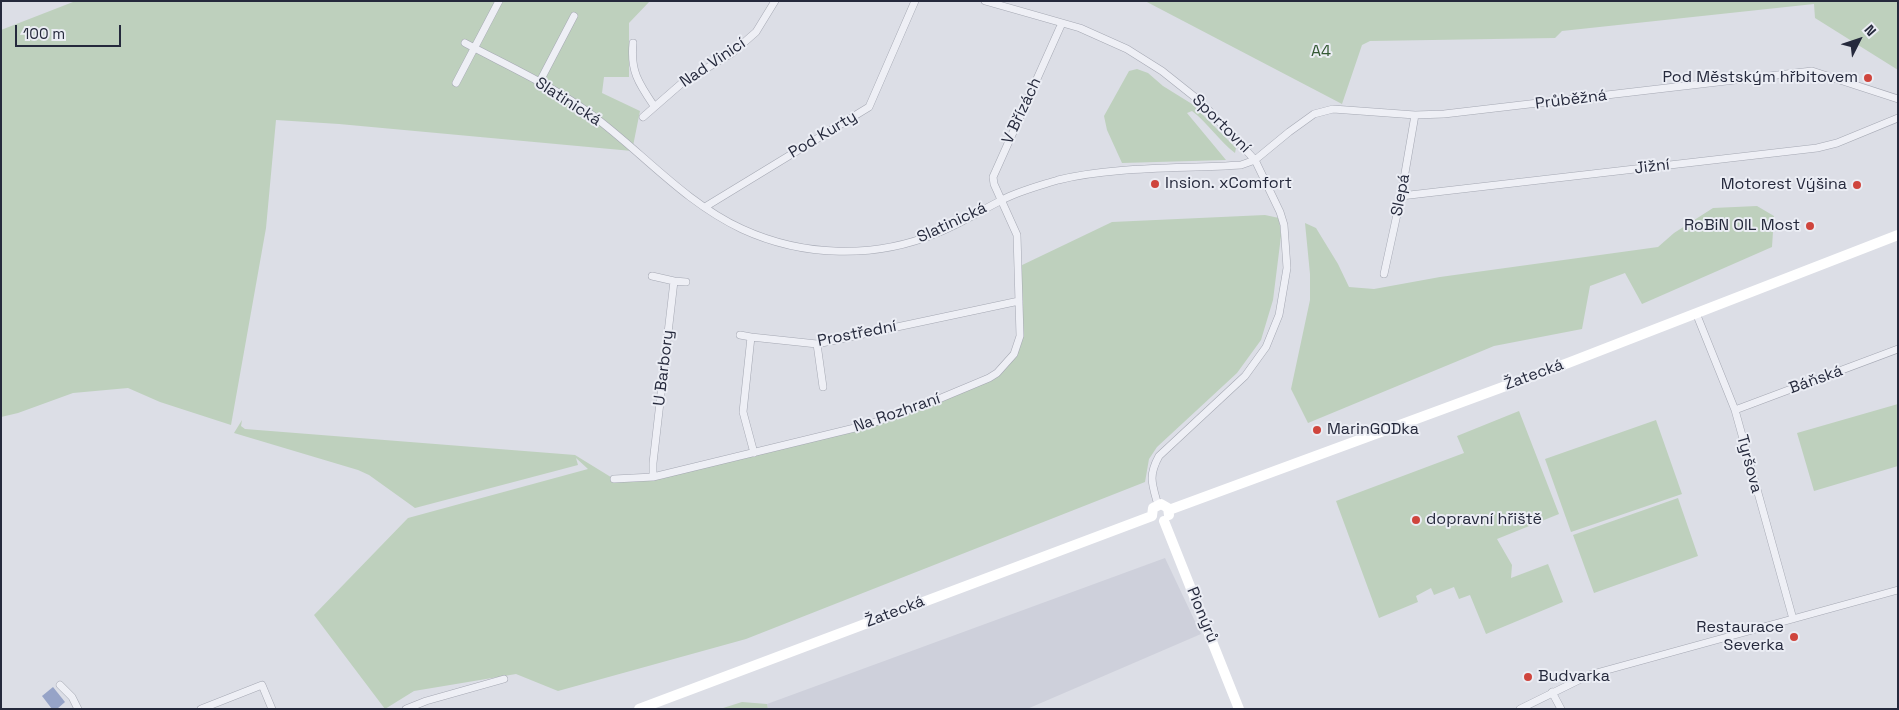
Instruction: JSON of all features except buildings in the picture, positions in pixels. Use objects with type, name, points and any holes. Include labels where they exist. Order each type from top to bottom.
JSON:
[{"type":"street","points":[[456,82],[500,1]]},
{"type":"street","name":"Nad Vinicí","points":[[643,117],[682,83],[738,48],[756,32],[775,1]]},
{"type":"street","name":"Pod Kurty","points":[[705,207],[869,107],[915,1]]},
{"type":"street","name":"Sportovní","points":[[985,1],[1080,28],[1127,48],[1162,71],[1201,102],[1255,160],[1280,212],[1284,225],[1287,268],[1279,315],[1266,347],[1245,376],[1159,456],[1153,467],[1151,478],[1158,504]]},
{"type":"street","points":[[540,83],[574,16]]},
{"type":"street","name":"V Břízách","points":[[1002,200],[994,184],[995,170],[1062,23]]},
{"type":"street","name":"Slatinická","points":[[465,43],[540,83],[592,115],[705,207],[742,229],[798,248],[826,252],[852,252],[906,244],[965,220],[1022,191],[1079,176],[1105,172],[1241,164],[1255,160]]},
{"type":"street","points":[[633,43],[633,68],[638,81],[654,106]]},
{"type":"street","name":"Průběžná","points":[[1255,160],[1288,132],[1314,114],[1332,109],[1444,114],[1812,71],[1898,99]]},
{"type":"street","name":"Slepá","points":[[1384,274],[1402,196],[1415,114]]},
{"type":"street","name":"Jižní","points":[[1402,196],[1817,148],[1837,143],[1898,118]]},
{"type":"street","name":"Na Rozhraní","points":[[614,479],[653,477],[867,425],[934,401],[997,373],[1014,354],[1020,336],[1017,235],[1002,200]]},
{"type":"street","name":"Žatecká","points":[[1169,510],[1559,366],[1898,235]]},
{"type":"street","points":[[652,276],[686,282]]},
{"type":"street","name":"U Barbory","points":[[653,477],[674,281]]},
{"type":"street","name":"Prostřední","points":[[740,335],[817,344],[1019,301]]},
{"type":"street","name":"Tyršova","points":[[1696,313],[1734,410],[1792,619]]},
{"type":"street","points":[[751,337],[743,412],[754,452]]},
{"type":"street","points":[[817,344],[823,387]]},
{"type":"street","name":"Báňská","points":[[1734,410],[1898,349]]},
{"type":"street","points":[[1158,504],[1166,506],[1169,510],[1169,515],[1164,521],[1156,520],[1152,516],[1153,508],[1158,504]]},
{"type":"street","name":"Žatecká","points":[[639,709],[1152,516]]},
{"type":"street","name":"Pionýrů","points":[[1164,521],[1239,709]]},
{"type":"street","points":[[1520,709],[1589,675],[1898,590]]},
{"type":"street","points":[[406,709],[426,701],[504,679]]},
{"type":"street","points":[[60,685],[72,697],[78,709]]},
{"type":"street","points":[[201,709],[262,685],[272,709]]},
{"type":"street","points":[[1552,692],[1561,709]]},
{"type":"shaded area","points":[[1165,558],[1201,634],[1027,709],[768,709],[767,704]]},
{"type":"green space","points":[[650,1],[629,23],[629,77],[604,77],[602,93],[640,111],[632,151],[276,120],[266,228],[231,425],[160,402],[128,388],[73,393],[18,413],[1,417],[1,30],[73,2]]},
{"type":"green space","name":"A4","points":[[1145,1],[1898,1],[1898,70],[1815,18],[1814,4],[1562,31],[1555,38],[1370,41],[1362,45],[1342,104]]},
{"type":"green space","points":[[1137,69],[1148,73],[1163,86],[1192,104],[1236,148],[1235,153],[1192,111],[1187,113],[1226,160],[1122,163],[1107,130],[1104,116],[1129,71]]},
{"type":"green space","points":[[1757,206],[1774,216],[1772,247],[1642,304],[1625,273],[1590,286],[1582,329],[1494,346],[1308,423],[1291,389],[1310,300],[1310,274],[1305,223],[1316,228],[1338,264],[1349,287],[1374,289],[1440,277],[1658,247],[1674,233],[1713,208]]},
{"type":"green space","points":[[1265,215],[1279,218],[1281,236],[1273,300],[1261,340],[1237,373],[1157,447],[1149,459],[1145,482],[746,639],[558,691],[516,674],[414,691],[385,709],[314,615],[408,518],[588,469],[576,458],[578,465],[415,508],[369,475],[358,470],[234,433],[242,420],[241,426],[245,429],[575,455],[614,479],[653,477],[867,425],[989,378],[1012,357],[1020,332],[1018,267],[1112,222]]},
{"type":"green space","points":[[1898,404],[1898,466],[1814,491],[1797,433]]},
{"type":"green space","name":"dopravní hřiště","points":[[1519,411],[1559,514],[1497,539],[1512,565],[1511,578],[1548,564],[1563,602],[1486,634],[1470,595],[1459,599],[1454,587],[1434,595],[1431,588],[1416,596],[1418,602],[1379,618],[1336,501],[1464,453],[1457,436]]},
{"type":"green space","points":[[1656,420],[1682,494],[1571,532],[1545,459]]},
{"type":"green space","points":[[1678,498],[1698,556],[1594,593],[1573,535]]},
{"type":"green space","points":[[742,702],[767,704],[768,709],[720,709]]},
{"type":"water","points":[[53,687],[65,702],[57,709],[52,709],[42,696]]},
{"type":"place","name":"Pod Městským hřbitovem","points":[[1868,78]]},
{"type":"place","name":"Insion. xComfort","points":[[1155,184]]},
{"type":"place","name":"Motorest Výšina","points":[[1857,185]]},
{"type":"place","name":"RoBiN OIL Most","points":[[1810,226]]},
{"type":"place","name":"MarinGODka","points":[[1317,430]]},
{"type":"place","name":"dopravní hřiště","points":[[1416,520]]},
{"type":"place","name":"Restaurace Severka","points":[[1794,637]]},
{"type":"place","name":"Budvarka","points":[[1528,677]]}]
